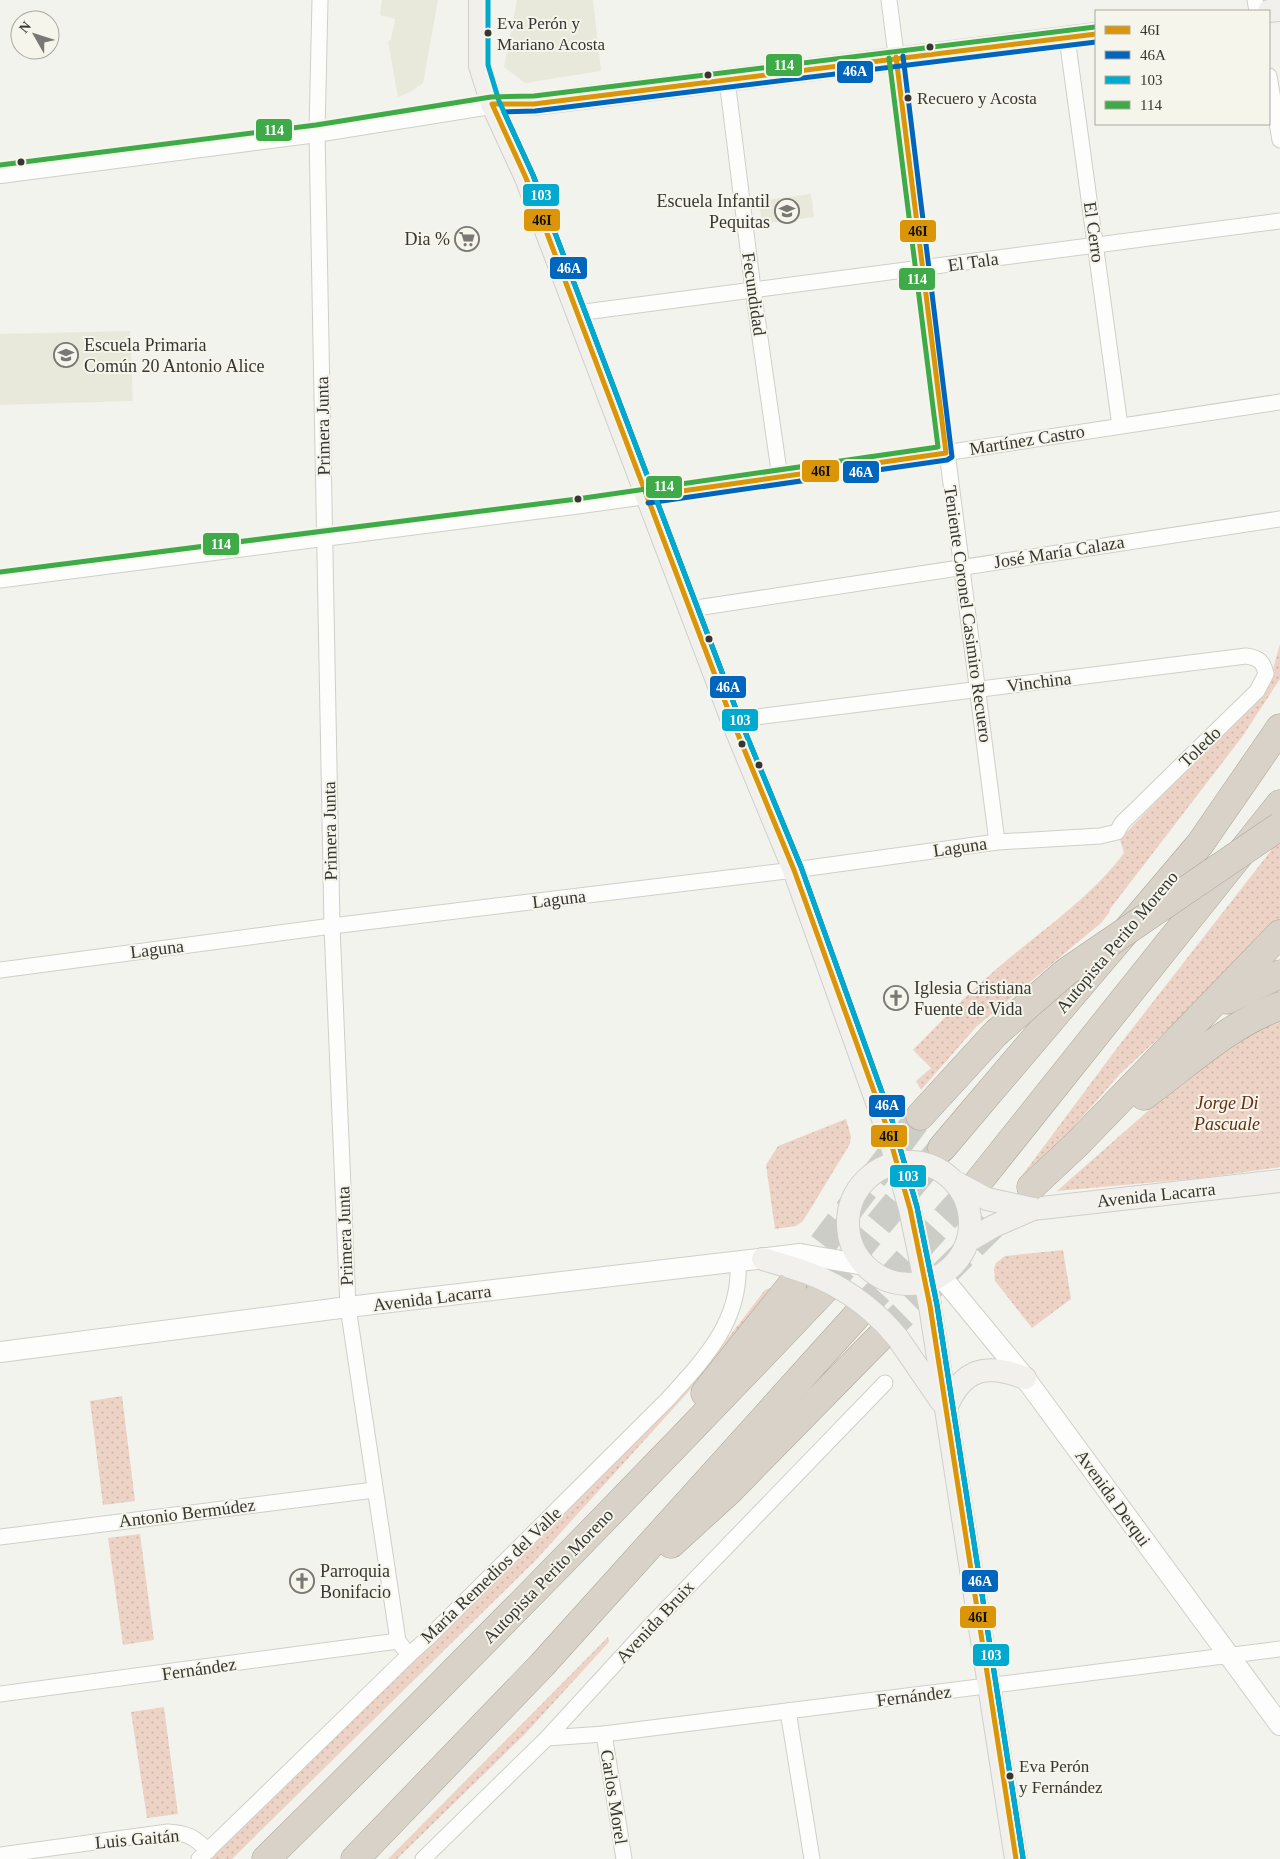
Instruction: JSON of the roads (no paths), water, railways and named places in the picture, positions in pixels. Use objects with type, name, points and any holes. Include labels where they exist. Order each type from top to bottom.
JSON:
[{"type":"highway","name":"Autopista Perito Moreno","points":[[942,1148],[1200,844],[1280,728]]},
{"type":"highway","points":[[967,1182],[1280,804]]},
{"type":"highway","points":[[920,1116],[957,1073],[996,1033],[1066,972],[1280,826]]},
{"type":"highway","points":[[1032,1198],[1076,1145],[1280,934]]},
{"type":"highway","points":[[1208,1010],[1280,974]]},
{"type":"highway","points":[[1076,1145],[1230,1031],[1254,1015],[1280,1006]]},
{"type":"highway","points":[[626,1495],[794,1268]]},
{"type":"highway","name":"Autopista Perito Moreno","points":[[266,1859],[424,1704],[825,1289]]},
{"type":"highway","points":[[355,1859],[542,1664],[860,1312]]},
{"type":"highway","points":[[542,1664],[728,1492],[890,1335]]},
{"type":"main road","points":[[480,0],[480,66],[492,104],[526,178],[732,720],[794,870],[889,1136],[938,1282]]},
{"type":"main road","points":[[492,104],[534,104],[896,57],[1095,34]]},
{"type":"main road","points":[[897,1164],[884,1168],[869,1178],[858,1191],[850,1208],[850,1236],[856,1254],[864,1265],[886,1280],[913,1285],[938,1282]]},
{"type":"main road","name":"Avenida Lacarra","points":[[897,1164],[926,1164],[967,1182],[986,1199],[1032,1198],[1280,1181]]},
{"type":"main road","points":[[967,1182],[966,1200],[970,1225],[968,1241],[960,1258],[938,1282],[930,1306],[1016,1859]]},
{"type":"main road","name":"Avenida Lacarra","points":[[968,1241],[994,1226],[1032,1198]]},
{"type":"main road","points":[[763,1259],[819,1276],[852,1294],[878,1315],[890,1335],[946,1408]]},
{"type":"main road","points":[[946,1408],[958,1385],[975,1372],[994,1369],[1025,1378]]},
{"type":"street","name":"Primera Junta","points":[[320,0],[317,132],[332,926],[348,1307],[398,1641],[409,1655]]},
{"type":"street","name":"Teniente Coronel Casimiro Recuero","points":[[890,0],[946,453],[997,842]]},
{"type":"street","name":"El Cerro","points":[[1067,38],[1120,426]]},
{"type":"street","name":"Fecundidad","points":[[727,80],[753,289],[780,478]]},
{"type":"street","points":[[1270,82],[1280,140]]},
{"type":"street","points":[[0,173],[317,132],[492,104]]},
{"type":"street","name":"El Tala","points":[[577,313],[1280,221]]},
{"type":"street","name":"Martínez Castro","points":[[0,580],[326,539],[780,478],[1280,402]]},
{"type":"street","name":"José María Calaza","points":[[690,609],[1280,519]]},
{"type":"street","name":"Vinchina","points":[[732,720],[1246,656],[1256,658]]},
{"type":"street","name":"Toledo","points":[[1117,832],[1122,823],[1257,691],[1266,674],[1263,663],[1256,658]]},
{"type":"street","name":"Laguna","points":[[0,970],[332,926],[794,870],[997,842],[1100,836],[1117,832]]},
{"type":"street","name":"Avenida Lacarra","points":[[0,1352],[348,1307],[763,1259]]},
{"type":"street","name":"María Remedios del Valle","points":[[203,1855],[409,1655],[430,1637],[650,1418],[705,1357],[722,1332],[737,1294],[738,1262]]},
{"type":"street","points":[[794,1268],[864,1265]]},
{"type":"street","name":"Avenida Derqui","points":[[938,1282],[1025,1378],[1280,1725]]},
{"type":"street","name":"Avenida Bruix","points":[[429,1856],[547,1738],[648,1628],[885,1383]]},
{"type":"street","name":"Antonio Bermúdez","points":[[0,1537],[374,1490]]},
{"type":"street","name":"Fernández","points":[[0,1694],[398,1641]]},
{"type":"street","name":"Fernández","points":[[547,1738],[604,1734],[1280,1649]]},
{"type":"street","points":[[788,1711],[812,1859]]},
{"type":"street","name":"Carlos Morel","points":[[604,1734],[624,1859]]},
{"type":"street","name":"Luis Gaitán","points":[[0,1855],[168,1832],[182,1832],[195,1837],[203,1855]]},
{"type":"tunnel","points":[[797,1278],[920,1116]]},
{"type":"tunnel","points":[[825,1289],[942,1148]]},
{"type":"tunnel","points":[[860,1312],[979,1181]]},
{"type":"tunnel","points":[[883,1334],[992,1226]]},
{"type":"place","name":"Eva Perón y Mariano Acosta","points":[[488,33]]},
{"type":"place","name":"Recuero y Acosta","points":[[908,98]]},
{"type":"place","name":"Escuela Infantil Pequitas","points":[[787,211]]},
{"type":"place","name":"Dia %","points":[[467,239]]},
{"type":"place","name":"Escuela Primaria Común 20 Antonio Alice","points":[[66,355]]},
{"type":"place","name":"Iglesia Cristiana Fuente de Vida","points":[[896,998]]},
{"type":"place","name":"Parroquia Bonifacio","points":[[302,1581]]},
{"type":"place","name":"Eva Perón y Fernández","points":[[1010,1776]]},
{"type":"park label","name":"Jorge Di Pascuale","points":[[1227,1113]]}]
